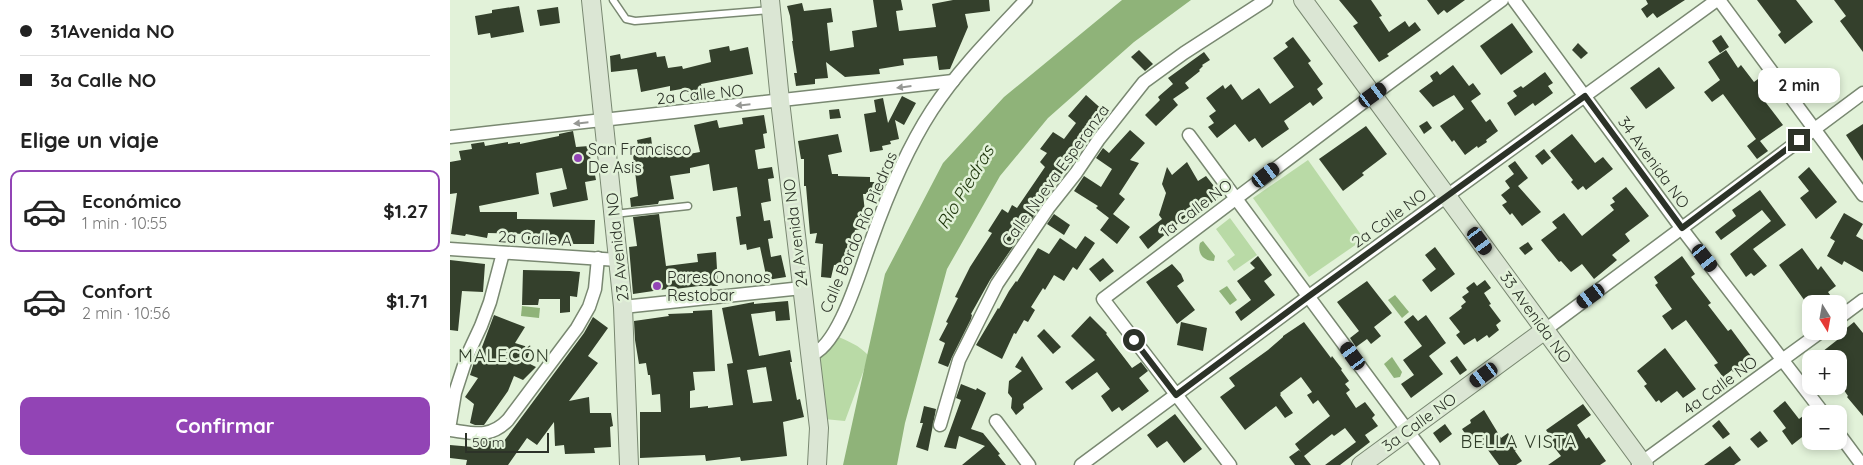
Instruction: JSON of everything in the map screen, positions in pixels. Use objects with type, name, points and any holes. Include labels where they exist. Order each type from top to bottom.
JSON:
[{"type":"street","name":"23 Avenida NO","points":[[591,0],[623,307],[629,465]]},
{"type":"street","name":"Calle Bordo Río Piedras","points":[[810,355],[821,350],[847,311],[888,196],[932,110],[953,81],[1026,0]]},
{"type":"street","name":"Calle Nueva Esperanza","points":[[940,425],[959,360],[998,284],[1049,207],[1076,173],[1099,139],[1144,82],[1184,53],[1266,0]]},
{"type":"street","name":"33 Avenida NO","points":[[1303,0],[1641,464]]},
{"type":"street","name":"1a Calle NO","points":[[1176,395],[1103,299],[1502,0]]},
{"type":"street","name":"34 Avenida NO","points":[[1514,0],[1682,228],[1817,405]]},
{"type":"street","name":"2a Calle NO","points":[[1081,465],[1309,296],[1718,0]]},
{"type":"street","points":[[1718,0],[1863,195]]},
{"type":"street","name":"24 Avenida NO","points":[[771,5],[780,101],[819,428],[817,465]]},
{"type":"street","name":"2a Calle NO","points":[[450,137],[953,81]]},
{"type":"street","name":"3a Calle NO","points":[[1361,465],[1863,93]]},
{"type":"street","points":[[1189,135],[1433,465]]},
{"type":"street","name":"2a Calle A","points":[[450,250],[618,260]]},
{"type":"street","points":[[450,424],[455,392],[467,356],[490,302],[503,253]]},
{"type":"street","points":[[450,430],[478,433],[493,432],[508,420],[577,328],[589,306],[595,289],[598,258]]},
{"type":"street","points":[[623,307],[802,288]]},
{"type":"street","points":[[1848,311],[1863,300]]},
{"type":"street","name":"4a Calle NO","points":[[1641,464],[1810,340]]},
{"type":"street","points":[[1176,395],[1230,465]]},
{"type":"street","points":[[996,421],[1029,465]]},
{"type":"street","points":[[1847,445],[1862,465]]},
{"type":"lane","points":[[613,0],[626,19],[635,21],[771,5]]},
{"type":"lane","points":[[613,214],[688,206]]},
{"type":"shaded area","points":[[1308,160],[1364,239],[1309,277],[1253,198]]},
{"type":"shaded area","points":[[1230,218],[1257,255],[1234,271],[1227,261],[1235,255],[1216,229]]},
{"type":"shaded area","points":[[834,335],[849,341],[869,356],[845,421],[824,419],[817,357]]},
{"type":"water","name":"Río Piedras","points":[[1122,0],[1191,0],[1134,42],[1048,118],[1000,176],[947,269],[905,423],[897,465],[843,465],[885,274],[943,163],[1004,97]]},
{"type":"water","points":[[1203,241],[1215,256],[1214,261],[1207,260],[1200,253],[1200,243]]},
{"type":"water","points":[[1227,286],[1237,300],[1230,305],[1219,291]]},
{"type":"water","points":[[1395,295],[1409,312],[1402,318],[1388,300]]},
{"type":"water","points":[[522,306],[540,308],[539,318],[521,316]]},
{"type":"water","points":[[1392,357],[1402,372],[1400,377],[1394,378],[1384,364]]},
{"type":"building","points":[[873,0],[901,0],[903,10],[896,11],[899,31],[936,27],[932,4],[953,0],[989,0],[990,11],[965,14],[968,27],[950,69],[939,70],[937,56],[903,59],[904,65],[879,69],[880,74],[845,77],[826,62],[828,78],[815,79],[815,84],[796,86],[794,73],[797,73],[787,6],[802,3],[804,11],[831,8],[833,22],[827,23],[830,51],[854,47],[852,31],[877,27]]},
{"type":"building","points":[[1339,0],[1371,0],[1382,16],[1379,17],[1389,32],[1405,21],[1409,27],[1415,22],[1421,30],[1387,54],[1389,56],[1379,62],[1353,26],[1358,23]]},
{"type":"building","points":[[1427,0],[1465,0],[1447,13],[1444,10],[1438,15]]},
{"type":"building","points":[[1646,0],[1685,0],[1657,18],[1653,13],[1647,18],[1641,9],[1648,4]]},
{"type":"building","points":[[1757,0],[1796,0],[1813,22],[1785,44],[1778,35],[1781,32]]},
{"type":"building","points":[[1834,0],[1863,0],[1863,52],[1840,21],[1846,16]]},
{"type":"building","points":[[519,6],[524,32],[491,38],[490,33],[478,35],[475,16],[492,13],[492,10]]},
{"type":"building","points":[[558,7],[560,23],[540,26],[537,10]]},
{"type":"building","points":[[1512,23],[1533,52],[1501,75],[1480,46]]},
{"type":"building","points":[[1721,35],[1729,47],[1720,53],[1712,41]]},
{"type":"building","points":[[1293,37],[1311,61],[1308,63],[1323,84],[1317,89],[1323,98],[1313,106],[1310,102],[1284,121],[1289,129],[1262,148],[1255,138],[1249,142],[1235,124],[1217,138],[1208,127],[1214,123],[1209,116],[1216,111],[1206,98],[1223,85],[1225,89],[1231,84],[1242,100],[1259,88],[1270,104],[1294,87],[1273,58],[1288,47],[1285,43]]},
{"type":"building","points":[[1578,43],[1588,53],[1581,59],[1572,50]]},
{"type":"building","points":[[729,46],[730,51],[748,47],[753,74],[701,84],[704,97],[690,100],[687,88],[670,91],[670,86],[641,92],[637,69],[611,72],[610,56],[620,54],[621,59],[656,52],[657,57],[665,56],[668,68],[682,66],[683,69],[711,62],[709,50]]},
{"type":"building","points":[[1139,50],[1153,64],[1145,71],[1131,57]]},
{"type":"building","points":[[1726,50],[1738,68],[1741,65],[1754,82],[1758,79],[1766,90],[1760,95],[1783,125],[1760,141],[1768,151],[1757,159],[1747,146],[1756,139],[1723,94],[1712,102],[1704,92],[1720,80],[1708,62]]},
{"type":"building","points":[[1204,52],[1210,60],[1202,65],[1200,71],[1185,83],[1189,88],[1173,99],[1178,105],[1156,126],[1145,115],[1160,100],[1158,97],[1173,84],[1168,78]]},
{"type":"building","points":[[1453,65],[1469,86],[1473,83],[1481,94],[1471,101],[1486,122],[1490,119],[1498,131],[1486,140],[1487,142],[1478,148],[1477,146],[1465,155],[1440,126],[1464,109],[1454,95],[1433,107],[1419,91],[1433,81],[1430,76],[1437,71],[1440,75]]},
{"type":"building","points":[[1659,67],[1675,88],[1646,109],[1630,88]]},
{"type":"building","points":[[1545,72],[1553,83],[1548,86],[1553,93],[1535,106],[1533,103],[1515,116],[1507,103],[1517,96],[1513,91],[1521,86],[1523,88]]},
{"type":"building","points":[[1086,95],[1106,113],[1070,159],[1049,194],[990,280],[971,314],[971,319],[948,367],[938,363],[945,343],[939,340],[958,298],[955,297],[970,267],[992,233],[988,231],[1002,209],[1008,213],[1012,205],[1017,208],[1045,167],[1040,162],[1047,153],[1040,149],[1053,132],[1064,139],[1076,123],[1068,116]]},
{"type":"building","points":[[902,96],[916,103],[904,125],[895,120],[899,139],[890,141],[891,144],[882,146],[883,150],[870,152],[864,114],[876,112],[874,100],[883,98],[888,123]]},
{"type":"building","points":[[839,109],[841,118],[830,119],[829,110]]},
{"type":"building","points":[[764,115],[767,133],[763,134],[765,148],[755,150],[758,169],[772,167],[774,178],[768,179],[771,201],[761,203],[764,221],[770,220],[773,238],[768,239],[771,257],[781,255],[786,277],[767,280],[760,247],[747,250],[746,244],[740,245],[736,217],[741,216],[737,187],[713,191],[709,164],[690,168],[690,173],[670,176],[674,199],[659,201],[658,204],[631,207],[630,198],[638,196],[633,155],[640,154],[637,140],[651,137],[653,152],[677,148],[678,156],[700,152],[694,125],[717,120],[719,128],[743,124],[742,118]]},
{"type":"building","points":[[1427,121],[1432,128],[1424,134],[1419,126]]},
{"type":"building","points":[[1863,124],[1863,161],[1846,135]]},
{"type":"building","points":[[1366,126],[1387,154],[1362,173],[1364,175],[1343,191],[1319,159]]},
{"type":"building","points":[[1130,130],[1145,143],[1130,160],[1139,163],[1119,194],[1125,199],[1113,214],[1130,227],[1117,244],[1100,230],[1109,218],[1096,208],[1098,206],[1074,191],[1084,176],[1101,187],[1112,169],[1096,158],[1103,148],[1109,153]]},
{"type":"building","points":[[573,131],[576,147],[589,146],[592,170],[594,170],[596,180],[585,182],[588,200],[553,207],[550,193],[567,189],[562,168],[536,173],[539,194],[479,206],[480,212],[517,212],[517,219],[595,220],[594,244],[528,244],[528,234],[488,233],[487,238],[466,234],[465,236],[451,234],[457,193],[450,194],[450,162],[461,160],[459,151],[472,149],[471,144],[484,142],[485,146],[520,142],[520,144],[559,136],[559,134]]},
{"type":"building","points":[[838,134],[842,152],[828,155],[832,174],[838,174],[838,176],[870,177],[870,182],[875,182],[869,194],[863,194],[865,212],[861,212],[863,229],[855,230],[847,258],[844,259],[844,264],[834,265],[831,278],[821,277],[823,244],[815,243],[817,233],[810,234],[806,186],[804,186],[804,159],[801,159],[798,141]]},
{"type":"building","points":[[1572,134],[1595,163],[1603,157],[1613,169],[1586,190],[1583,186],[1578,190],[1571,182],[1573,180],[1550,151]]},
{"type":"building","points":[[1544,149],[1551,158],[1542,165],[1535,156]]},
{"type":"building","points":[[1515,161],[1528,178],[1518,186],[1541,212],[1522,226],[1512,213],[1510,215],[1502,205],[1507,202],[1501,195],[1510,188],[1505,181],[1514,174],[1508,166]]},
{"type":"building","points":[[1187,162],[1198,181],[1206,176],[1221,195],[1192,219],[1189,214],[1148,249],[1139,237],[1162,219],[1159,215],[1166,193],[1162,184],[1167,167],[1172,175]]},
{"type":"building","points":[[1809,167],[1837,202],[1816,219],[1800,198],[1809,191],[1798,177]]},
{"type":"building","points":[[1626,187],[1649,216],[1625,234],[1630,241],[1612,255],[1617,260],[1594,279],[1582,264],[1571,272],[1561,261],[1559,262],[1541,240],[1557,228],[1552,222],[1564,213],[1582,236],[1614,210],[1610,205],[1615,202],[1612,198]]},
{"type":"building","points":[[1760,190],[1786,225],[1753,249],[1767,266],[1754,276],[1751,273],[1746,277],[1730,254],[1771,221],[1762,210],[1721,240],[1715,232],[1736,216],[1732,210]]},
{"type":"building","points":[[1844,213],[1863,224],[1856,236],[1863,240],[1863,272],[1844,261],[1842,265],[1827,256],[1835,241],[1830,238]]},
{"type":"building","points":[[659,214],[666,266],[698,262],[697,254],[716,252],[718,286],[667,289],[633,294],[629,247],[637,246],[633,217]]},
{"type":"building","points":[[1054,214],[1070,225],[1064,235],[1047,224]]},
{"type":"building","points":[[1085,236],[1095,243],[1077,270],[1073,267],[1064,281],[1054,275],[1045,290],[1043,288],[1031,307],[1035,310],[1028,322],[1024,320],[1016,334],[1014,333],[1002,359],[976,345],[1038,248],[1049,254],[1060,238],[1076,249]]},
{"type":"building","points":[[1528,242],[1533,249],[1525,255],[1519,248]]},
{"type":"building","points":[[1435,247],[1455,274],[1431,292],[1422,280],[1436,269],[1425,255]]},
{"type":"building","points":[[1802,248],[1818,270],[1821,266],[1836,286],[1828,292],[1830,295],[1802,295],[1802,297],[1779,265]]},
{"type":"building","points":[[1258,256],[1272,275],[1264,281],[1275,295],[1241,321],[1235,312],[1251,300],[1237,281],[1255,268],[1250,263]]},
{"type":"building","points":[[1682,256],[1695,274],[1691,277],[1711,303],[1708,305],[1728,331],[1731,329],[1751,356],[1745,360],[1747,362],[1723,377],[1714,365],[1718,363],[1686,320],[1672,330],[1662,316],[1672,309],[1655,285],[1658,283],[1654,277]]},
{"type":"building","points":[[1103,258],[1114,271],[1100,282],[1089,269]]},
{"type":"building","points":[[450,260],[485,264],[483,292],[462,291],[458,331],[450,330]]},
{"type":"building","points":[[1172,264],[1181,274],[1184,281],[1177,286],[1195,310],[1177,324],[1146,282]]},
{"type":"building","points":[[523,270],[580,272],[577,297],[570,296],[570,312],[560,313],[560,299],[539,299],[538,305],[522,305]]},
{"type":"building","points":[[1485,280],[1491,288],[1484,293],[1491,304],[1489,305],[1501,321],[1496,325],[1499,330],[1489,338],[1487,335],[1477,342],[1475,338],[1464,345],[1456,335],[1460,332],[1449,318],[1462,308],[1461,306],[1466,302],[1462,297],[1469,292],[1466,288],[1474,282],[1477,286]]},
{"type":"building","points":[[1367,281],[1392,313],[1374,327],[1381,336],[1371,344],[1367,339],[1356,347],[1350,338],[1359,331],[1337,302]]},
{"type":"building","points":[[788,301],[790,320],[776,321],[775,311],[751,314],[759,356],[790,350],[792,362],[790,362],[797,400],[800,399],[804,417],[783,422],[787,456],[741,461],[740,457],[706,461],[705,455],[640,458],[640,412],[661,412],[660,394],[652,395],[650,375],[648,375],[646,363],[639,364],[634,321],[669,316],[668,314],[712,310],[715,371],[693,372],[695,390],[690,391],[690,408],[733,405],[727,364],[733,363],[722,308],[754,302],[754,304]],"holes":[[[766,367],[772,401],[753,403],[747,370]]]},
{"type":"building","points":[[494,315],[525,327],[515,343],[531,348],[526,362],[536,367],[523,380],[514,376],[508,391],[484,425],[475,425],[470,423],[474,404],[465,397],[478,378],[470,375]]},
{"type":"building","points":[[1413,315],[1418,321],[1426,315],[1446,343],[1429,356],[1443,374],[1411,398],[1401,384],[1414,375],[1403,360],[1422,346],[1404,322]]},
{"type":"building","points":[[1090,316],[1107,333],[1132,368],[1141,362],[1148,371],[1139,378],[1149,391],[1122,411],[1119,407],[1112,412],[1101,396],[1110,389],[1097,372],[1072,390],[1065,382],[1095,360],[1071,336]]},
{"type":"building","points":[[593,317],[608,328],[588,356],[598,363],[569,401],[589,397],[590,413],[611,413],[613,426],[610,427],[611,447],[594,448],[595,453],[565,454],[564,445],[555,446],[554,422],[537,445],[527,438],[508,465],[466,465],[467,460],[450,458],[450,445],[473,447],[474,441],[504,441],[584,333]]},
{"type":"building","points":[[1181,322],[1207,328],[1203,351],[1177,345]]},
{"type":"building","points":[[1304,322],[1331,358],[1332,356],[1342,369],[1349,381],[1345,384],[1350,390],[1346,393],[1356,408],[1365,402],[1375,415],[1372,418],[1378,426],[1365,435],[1370,442],[1340,465],[1325,465],[1356,442],[1345,428],[1334,436],[1332,434],[1304,456],[1311,465],[1295,465],[1289,457],[1299,450],[1301,452],[1295,444],[1330,416],[1318,400],[1313,404],[1307,395],[1312,392],[1301,377],[1280,393],[1293,413],[1285,418],[1276,406],[1245,430],[1220,397],[1235,386],[1229,378]]},
{"type":"building","points":[[1854,322],[1863,333],[1863,416],[1847,397],[1847,350],[1824,350],[1837,340],[1848,340],[1848,327]]},
{"type":"building","points":[[1044,329],[1061,347],[1053,354],[1037,336]]},
{"type":"building","points":[[1665,348],[1696,389],[1683,398],[1677,391],[1661,403],[1659,400],[1656,402],[1644,386],[1647,384],[1637,371]]},
{"type":"building","points":[[1022,356],[1043,389],[1023,404],[1024,408],[1016,415],[1011,408],[1012,398],[1008,393],[1009,381],[1022,371],[1015,367]]},
{"type":"building","points":[[1457,356],[1467,370],[1460,375],[1450,361]]},
{"type":"building","points":[[961,384],[976,390],[977,388],[986,393],[971,429],[983,433],[1000,454],[998,455],[1006,465],[962,465],[985,446],[959,436],[956,449],[944,447],[961,400],[956,398]]},
{"type":"building","points":[[1785,401],[1799,419],[1802,417],[1802,437],[1792,445],[1782,431],[1786,428],[1773,411]]},
{"type":"building","points":[[1583,404],[1591,415],[1577,425],[1586,439],[1589,437],[1606,461],[1600,465],[1548,465],[1561,456],[1550,442],[1553,440],[1546,430]]},
{"type":"building","points":[[924,406],[936,409],[928,451],[916,447],[923,423],[920,423]]},
{"type":"building","points":[[1484,410],[1501,438],[1508,433],[1519,448],[1515,451],[1522,461],[1516,465],[1499,465],[1485,446],[1479,441],[1473,445],[1462,429],[1471,423],[1470,420]]},
{"type":"building","points":[[1175,414],[1202,449],[1184,463],[1167,441],[1157,448],[1147,435]]},
{"type":"building","points":[[1719,420],[1730,434],[1723,439],[1712,426]]},
{"type":"building","points":[[1445,424],[1452,434],[1440,443],[1433,433]]},
{"type":"building","points":[[1760,431],[1768,441],[1758,448],[1750,439]]},
{"type":"building","points":[[1730,446],[1741,460],[1734,465],[1704,465]]},
{"type":"place","name":"San Francisco De Asis","points":[[578,158]]},
{"type":"place","name":"Pares Ononos Restobar","points":[[657,286]]},
{"type":"district","name":"MALECÓN","points":[[504,355]]},
{"type":"district","name":"BELLA VISTA","points":[[1519,441]]},
{"type":"route","points":[[1134,340],[1176,395],[1585,96],[1682,228],[1799,140]]}]
